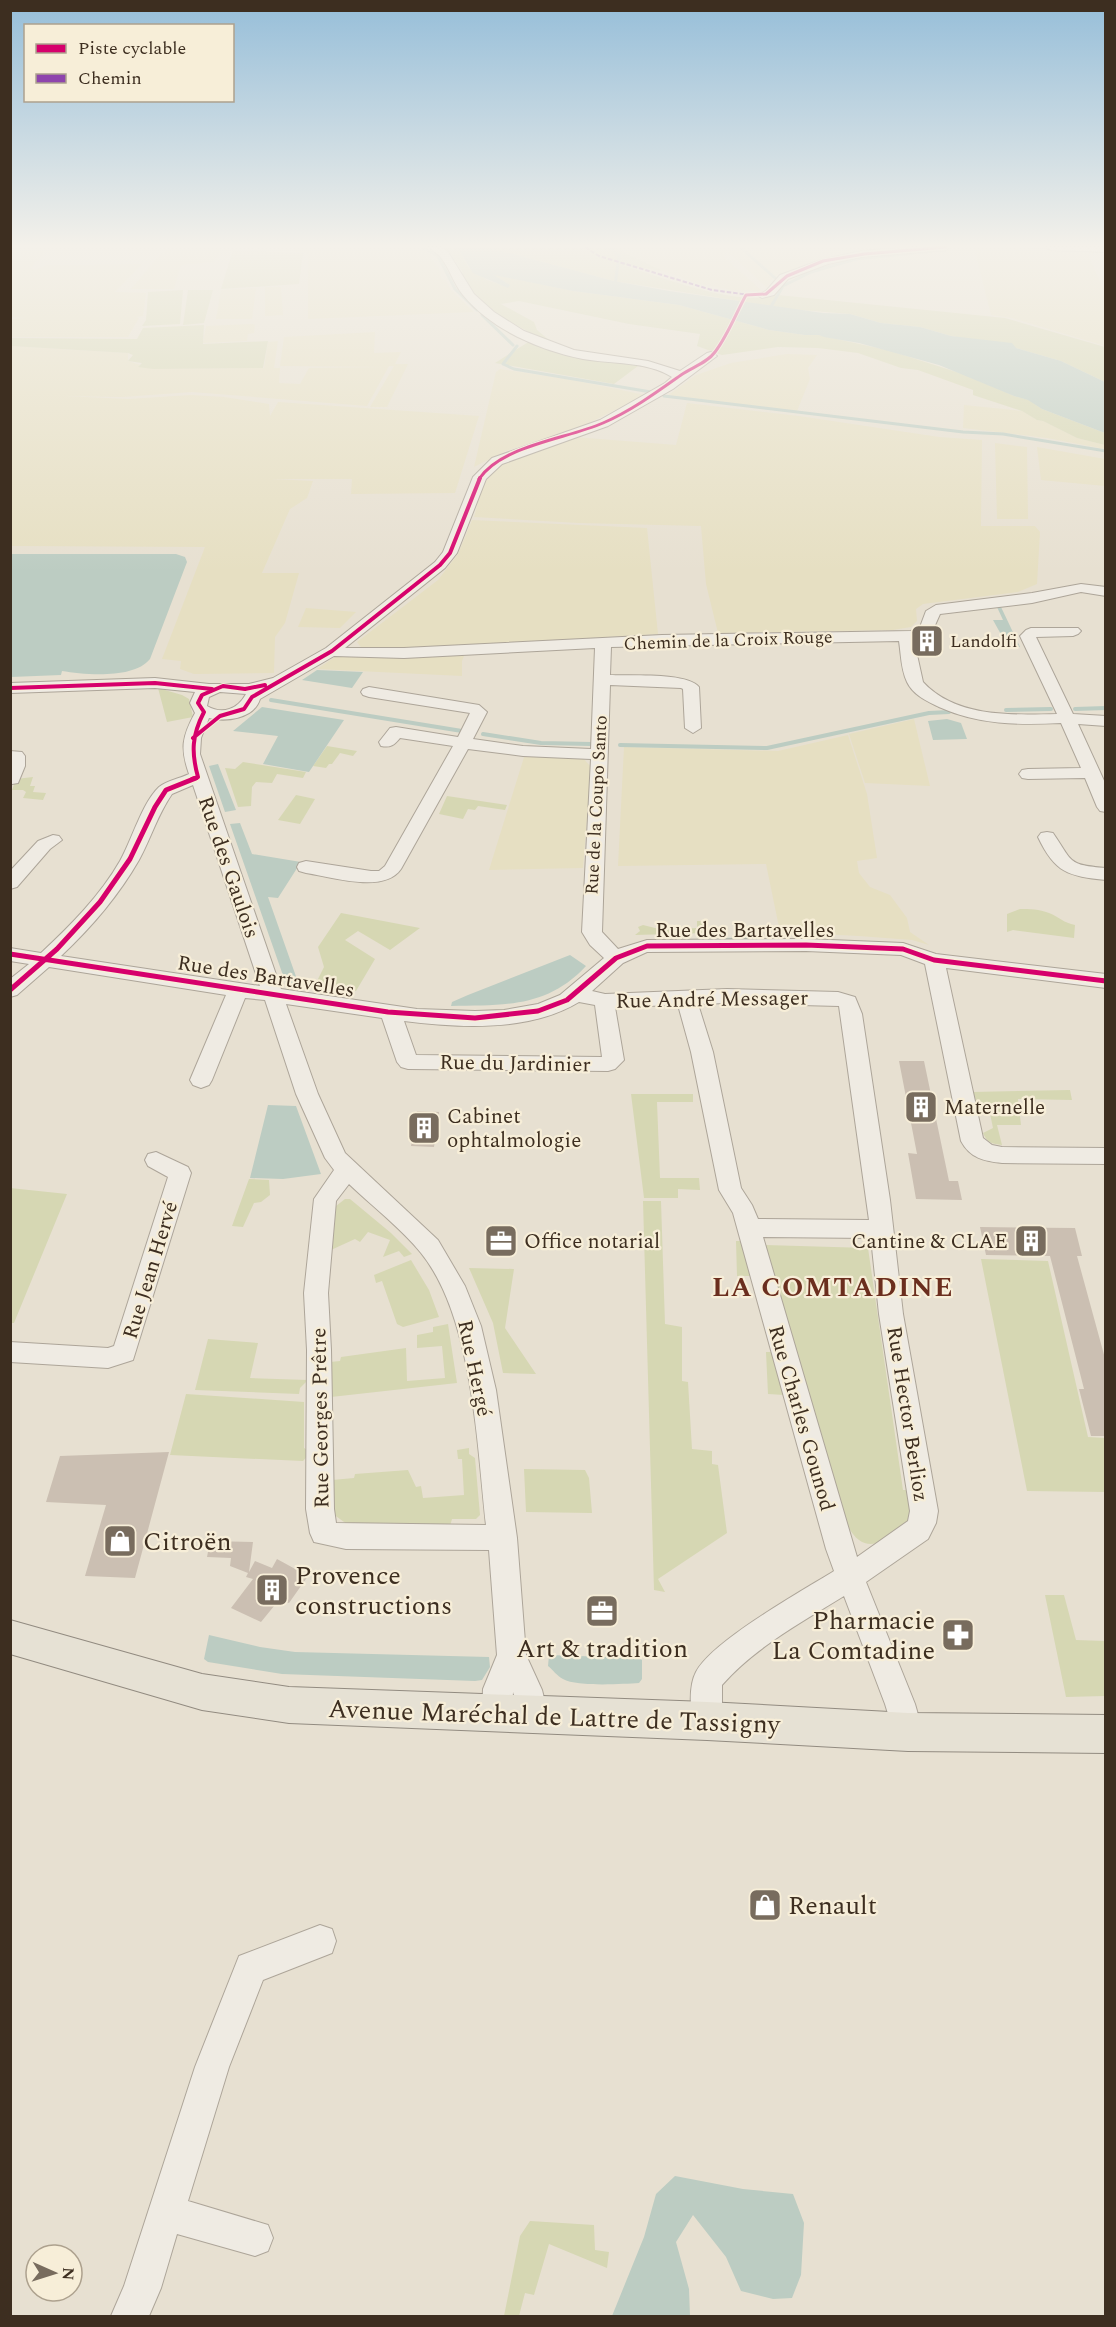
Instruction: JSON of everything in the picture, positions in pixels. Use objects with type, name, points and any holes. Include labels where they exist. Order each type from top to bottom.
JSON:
[{"type":"main road","name":"Avenue Maréchal de Lattre de Tassigny","points":[[10,1637],[191,1689],[243,1700],[300,1706],[707,1721],[908,1732],[1106,1734]]},
{"type":"street","points":[[588,356],[656,367],[673,371],[680,376]]},
{"type":"street","points":[[209,703],[230,686],[249,693],[282,681],[332,651],[440,565],[450,553],[480,477],[497,461],[604,423],[669,386],[711,356]]},
{"type":"street","points":[[1102,590],[1081,588],[1032,598],[936,610],[931,614],[924,633],[906,637],[914,681],[927,695],[945,705],[974,717],[991,720],[1106,721]]},
{"type":"street","points":[[1073,630],[1031,633],[1028,636],[1093,773],[1106,807]]},
{"type":"street","name":"Chemin de la Croix Rouge","points":[[332,651],[404,653],[745,637],[906,637]]},
{"type":"street","name":"Rue de la Coupo Santo","points":[[603,644],[592,932],[597,941],[615,957]]},
{"type":"street","points":[[602,680],[684,683],[691,687],[693,728]]},
{"type":"street","points":[[10,688],[139,683],[176,685],[209,703],[240,712],[251,703],[249,693]]},
{"type":"street","points":[[306,867],[371,878],[384,876],[392,868],[480,712],[477,709],[369,692]]},
{"type":"street","name":"Rue des Gaulois","points":[[209,703],[193,738],[191,754],[274,995]]},
{"type":"street","points":[[387,742],[396,732],[523,751],[599,754]]},
{"type":"street","points":[[10,756],[16,756],[12,779]]},
{"type":"street","points":[[1028,774],[1093,773]]},
{"type":"street","points":[[10,990],[46,960],[100,901],[124,869],[166,790],[198,777]]},
{"type":"street","points":[[1047,837],[1062,864],[1078,870],[1106,874]]},
{"type":"street","points":[[10,883],[44,844],[53,840]]},
{"type":"street","name":"Rue des Bartavelles","points":[[10,954],[238,990],[435,1017],[507,1016],[548,1007],[576,994],[615,957],[624,952],[647,946],[806,945],[903,950],[934,960],[1106,981]]},
{"type":"street","points":[[934,960],[972,1141],[978,1148],[1002,1155],[1106,1156]]},
{"type":"street","points":[[201,1080],[238,990]]},
{"type":"street","name":"Rue André Messager","points":[[576,994],[605,1000],[686,997],[838,999],[848,1002]]},
{"type":"street","name":"Rue Hergé","points":[[274,995],[321,1129],[336,1158],[430,1247],[453,1286],[469,1326],[483,1390],[503,1538],[512,1655],[527,1690],[515,1713]]},
{"type":"street","name":"Rue Charles Gounod","points":[[686,997],[702,1052],[730,1190],[744,1211],[850,1577],[900,1704],[908,1732]]},
{"type":"street","name":"Rue du Jardinier","points":[[390,1011],[408,1062],[608,1064],[613,1060],[605,1000]]},
{"type":"street","name":"Rue Hector Berlioz","points":[[707,1721],[708,1680],[720,1665],[771,1626],[850,1577],[918,1530],[922,1523],[924,1511],[891,1314],[870,1134],[852,1014],[848,1002]]},
{"type":"street","name":"Rue Jean Hervé","points":[[10,1352],[108,1358],[124,1353],[180,1173],[156,1160]]},
{"type":"street","name":"Rue Georges Prêtre","points":[[348,1168],[325,1199],[316,1293],[320,1350],[321,1509],[324,1533],[346,1537],[503,1538]]},
{"type":"street","points":[[749,1228],[880,1229]]},
{"type":"street","points":[[130,2316],[166,2213],[212,2067],[250,1968],[320,1941]]},
{"type":"street","points":[[166,2213],[255,2238]]},
{"type":"shaded area","points":[[11,356],[128,356],[128,361],[153,369],[264,368],[266,356],[276,356],[274,368],[280,368],[279,383],[300,384],[309,368],[388,367],[280,366],[281,356],[399,356],[395,364],[408,364],[387,407],[370,407],[394,366],[389,366],[367,406],[192,392],[122,397],[63,396],[129,399],[191,395],[224,397],[269,404],[270,416],[278,402],[479,416],[455,493],[351,494],[352,479],[271,479],[313,481],[307,498],[290,509],[262,573],[299,573],[285,623],[275,637],[274,673],[194,674],[180,669],[181,661],[162,659],[205,547],[11,546]]},
{"type":"shaded area","points":[[777,356],[817,356],[808,368],[810,379],[797,411],[667,396],[696,375],[731,363]]},
{"type":"shaded area","points":[[905,356],[1042,356],[1061,361],[1105,382],[1105,433],[1042,409],[1028,400],[939,365]]},
{"type":"shaded area","points":[[500,369],[573,380],[645,395],[581,427],[506,451],[474,467],[496,372]]},
{"type":"shaded area","points":[[687,403],[799,416],[939,437],[982,440],[981,526],[1035,526],[1040,532],[1037,584],[1018,592],[923,604],[916,609],[917,621],[911,627],[893,630],[718,633],[706,584],[701,526],[579,523],[474,517],[483,484],[497,467],[507,460],[574,437],[676,445]]},
{"type":"shaded area","points":[[964,405],[1022,411],[1077,438],[1105,445],[1105,449],[1047,438],[963,428]]},
{"type":"shaded area","points":[[995,443],[1027,447],[1028,519],[997,519]]},
{"type":"shaded area","points":[[1037,447],[1105,459],[1105,486],[1041,480]]},
{"type":"shaded area","points":[[472,520],[647,528],[658,634],[364,651],[357,642],[438,580],[458,554]]},
{"type":"shaded area","points":[[11,554],[176,554],[185,557],[187,562],[150,659],[143,665],[121,673],[84,674],[62,671],[61,675],[11,677]]},
{"type":"shaded area","points":[[997,607],[1001,607],[1020,647],[1008,647],[993,620],[1003,620]]},
{"type":"shaded area","points":[[306,608],[356,612],[340,628],[298,627]]},
{"type":"shaded area","points":[[466,651],[462,661],[462,676],[317,669],[338,655]]},
{"type":"shaded area","points":[[317,670],[363,672],[352,688],[302,680]]},
{"type":"shaded area","points":[[262,707],[344,720],[309,772],[263,764],[278,736],[233,731]]},
{"type":"shaded area","points":[[914,719],[930,786],[865,783],[849,734]]},
{"type":"shaded area","points":[[947,719],[961,723],[967,739],[933,740],[928,721]]},
{"type":"shaded area","points":[[848,735],[867,794],[877,858],[857,861],[859,873],[870,887],[890,895],[907,918],[910,932],[929,945],[912,940],[780,932],[766,864],[618,866],[624,747],[778,751]]},
{"type":"shaded area","points":[[525,754],[582,757],[591,767],[583,868],[489,870]]},
{"type":"shaded area","points":[[218,764],[236,810],[225,812],[209,766]]},
{"type":"shaded area","points":[[240,823],[252,854],[301,862],[278,898],[268,897],[299,985],[286,984],[230,824]]},
{"type":"shaded area","points":[[570,955],[586,966],[571,980],[540,997],[507,1004],[451,1006],[452,1002],[468,995]]},
{"type":"shaded area","points":[[268,1105],[296,1106],[321,1174],[283,1179],[250,1178]]},
{"type":"shaded area","points":[[209,1635],[260,1647],[295,1652],[489,1657],[490,1667],[482,1680],[475,1681],[282,1674],[208,1662],[204,1659]]},
{"type":"shaded area","points":[[549,1655],[638,1658],[642,1660],[642,1679],[639,1683],[622,1684],[570,1682],[561,1678],[548,1666]]},
{"type":"shaded area","points":[[675,2176],[743,2189],[793,2194],[804,2223],[801,2275],[792,2298],[773,2299],[741,2291],[726,2257],[693,2215],[676,2242],[689,2289],[690,2316],[612,2316],[644,2237],[656,2194]]},
{"type":"green space","points":[[133,356],[265,356],[263,368],[153,369],[138,367],[142,363],[128,361]]},
{"type":"green space","points":[[507,356],[574,356],[638,366],[614,384],[495,363]]},
{"type":"green space","points":[[865,356],[905,356],[972,377],[1014,396],[1029,400],[1042,409],[1105,433],[1105,445],[1077,438],[1022,411],[973,395],[973,390],[918,370],[901,368]]},
{"type":"green space","points":[[1042,356],[1105,356],[1105,382],[1061,361]]},
{"type":"green space","points":[[158,688],[189,699],[193,717],[167,722]]},
{"type":"green space","points":[[327,746],[357,751],[353,756],[340,753],[326,768],[313,766]]},
{"type":"green space","points":[[243,762],[306,772],[303,778],[277,774],[272,783],[256,782],[252,787],[251,806],[238,807],[225,768],[235,769]]},
{"type":"green space","points":[[33,777],[30,786],[35,786],[33,792],[46,793],[43,800],[23,798],[26,792],[12,790],[16,779]]},
{"type":"green space","points":[[296,795],[315,799],[300,824],[278,820]]},
{"type":"green space","points":[[447,796],[507,805],[505,810],[478,806],[475,810],[468,809],[463,819],[439,814]]},
{"type":"green space","points":[[1020,909],[1045,912],[1075,925],[1074,938],[1013,930],[1007,932],[1007,914]]},
{"type":"green space","points":[[341,913],[420,928],[390,950],[358,931],[345,940],[375,959],[356,991],[315,985],[324,967],[318,947]]},
{"type":"green space","points":[[697,921],[704,921],[706,933],[635,935],[640,931],[638,927],[643,925],[663,930],[697,928]]},
{"type":"green space","points":[[1070,1090],[1072,1100],[1018,1099],[1021,1125],[997,1125],[1002,1145],[986,1139],[983,1133],[993,1128],[988,1104],[977,1102],[972,1092]]},
{"type":"green space","points":[[631,1094],[693,1094],[693,1102],[657,1102],[660,1178],[699,1178],[700,1190],[678,1189],[678,1198],[644,1198]]},
{"type":"green space","points":[[249,1179],[269,1180],[270,1195],[261,1202],[254,1203],[243,1227],[232,1226]]},
{"type":"green space","points":[[10,1188],[67,1194],[14,1323],[11,1323]]},
{"type":"green space","points":[[345,1199],[350,1199],[412,1254],[404,1257],[399,1251],[383,1257],[390,1240],[368,1232],[360,1242],[355,1239],[331,1250],[336,1206]]},
{"type":"green space","points":[[643,1201],[661,1201],[665,1324],[682,1327],[682,1381],[688,1382],[692,1449],[712,1451],[712,1464],[718,1465],[727,1533],[658,1579],[665,1592],[654,1590]]},
{"type":"green space","points":[[736,1241],[741,1241],[752,1276],[737,1276]]},
{"type":"green space","points":[[765,1245],[868,1248],[903,1490],[907,1490],[912,1523],[885,1540],[869,1544],[862,1542],[854,1536],[847,1525]]},
{"type":"green space","points":[[981,1259],[1048,1261],[1088,1437],[1105,1438],[1105,1492],[1027,1491]]},
{"type":"green space","points":[[411,1260],[429,1290],[439,1317],[403,1327],[397,1324],[382,1281],[376,1283],[374,1275]]},
{"type":"green space","points":[[469,1268],[514,1269],[505,1328],[536,1374],[503,1373],[493,1323]]},
{"type":"green space","points":[[448,1324],[457,1383],[331,1397],[330,1362],[340,1361],[341,1357],[406,1348],[407,1381],[445,1378],[442,1346],[417,1348],[417,1335],[433,1332],[433,1327]]},
{"type":"green space","points":[[208,1339],[258,1343],[250,1378],[308,1380],[300,1388],[299,1394],[195,1390]]},
{"type":"green space","points":[[766,1352],[773,1352],[784,1395],[768,1394]]},
{"type":"green space","points":[[186,1394],[304,1402],[304,1448],[311,1452],[303,1461],[170,1455]]},
{"type":"green space","points":[[469,1448],[469,1454],[475,1458],[480,1515],[476,1519],[452,1519],[450,1526],[351,1527],[333,1514],[332,1480],[354,1478],[355,1474],[408,1470],[416,1487],[421,1486],[423,1498],[464,1495],[462,1459],[458,1459],[457,1450]]},
{"type":"green space","points":[[524,1469],[585,1470],[589,1478],[592,1513],[526,1512]]},
{"type":"green space","points":[[1045,1595],[1064,1595],[1076,1640],[1105,1641],[1105,1696],[1066,1697]]},
{"type":"green space","points":[[530,2221],[594,2225],[595,2250],[609,2252],[607,2268],[549,2244],[534,2295],[525,2293],[519,2316],[504,2316],[520,2236]]},
{"type":"building","name":"Maternelle","points":[[899,1061],[924,1061],[949,1181],[958,1181],[962,1200],[916,1199],[908,1153],[917,1154]]},
{"type":"building","name":"Cabinet ophtalmologie","points":[[417,1111],[439,1112],[434,1147],[411,1146],[413,1136],[410,1135]]},
{"type":"building","points":[[980,1227],[1075,1228],[1082,1256],[1077,1256],[1106,1362],[1106,1436],[1091,1436],[1079,1389],[1084,1389],[1050,1256],[986,1255]]},
{"type":"building","name":"Citroën","points":[[169,1452],[135,1578],[85,1576],[106,1505],[46,1502],[60,1456]]},
{"type":"building","name":"Provence constructions","points":[[210,1541],[253,1542],[249,1572],[255,1561],[272,1568],[277,1559],[308,1576],[289,1603],[279,1600],[261,1622],[231,1608],[253,1579],[246,1577],[248,1573],[230,1566],[231,1558],[207,1557]]},
{"type":"waterway","points":[[510,356],[503,364],[514,369],[651,392]]},
{"type":"waterway","points":[[664,396],[963,432],[1003,434],[1106,451]]},
{"type":"waterway","points":[[271,700],[468,732]]},
{"type":"waterway","points":[[1075,709],[1106,708]]},
{"type":"waterway","points":[[1006,710],[1051,709]]},
{"type":"waterway","points":[[620,745],[767,748],[929,713],[949,712]]},
{"type":"waterway","points":[[483,734],[541,743],[591,744]]},
{"type":"waterway","points":[[728,940],[761,939]]},
{"type":"cycle path","points":[[193,738],[217,718],[244,709],[252,697],[332,651],[440,565],[450,553],[480,477],[491,466],[511,454],[604,423],[669,386],[680,376],[712,356]]},
{"type":"cycle path","points":[[10,688],[155,683],[212,689]]},
{"type":"cycle path","points":[[10,990],[57,949],[100,902],[125,868],[155,807],[166,790],[198,777],[192,744],[204,712],[198,703],[202,695],[223,686],[245,689],[265,685]]},
{"type":"cycle path","points":[[10,954],[388,1012],[446,1018],[504,1016],[550,1007],[572,997],[616,958],[647,946],[806,945],[903,949],[934,960],[1106,981]]},
{"type":"place","name":"Landolfi","points":[[927,641]]},
{"type":"place","name":"Maternelle","points":[[921,1107]]},
{"type":"place","name":"Cabinet ophtalmologie","points":[[424,1128]]},
{"type":"place","name":"Office notarial","points":[[501,1241]]},
{"type":"place","name":"Cantine & CLAE","points":[[1031,1241]]},
{"type":"place","name":"Citroën","points":[[120,1541]]},
{"type":"place","name":"Provence constructions","points":[[272,1590]]},
{"type":"place","name":"Art & tradition","points":[[602,1611]]},
{"type":"place","name":"Pharmacie La Comtadine","points":[[958,1635]]},
{"type":"place","name":"Renault","points":[[765,1905]]},
{"type":"district","name":"LA COMTADINE","points":[[833,1287]]}]
